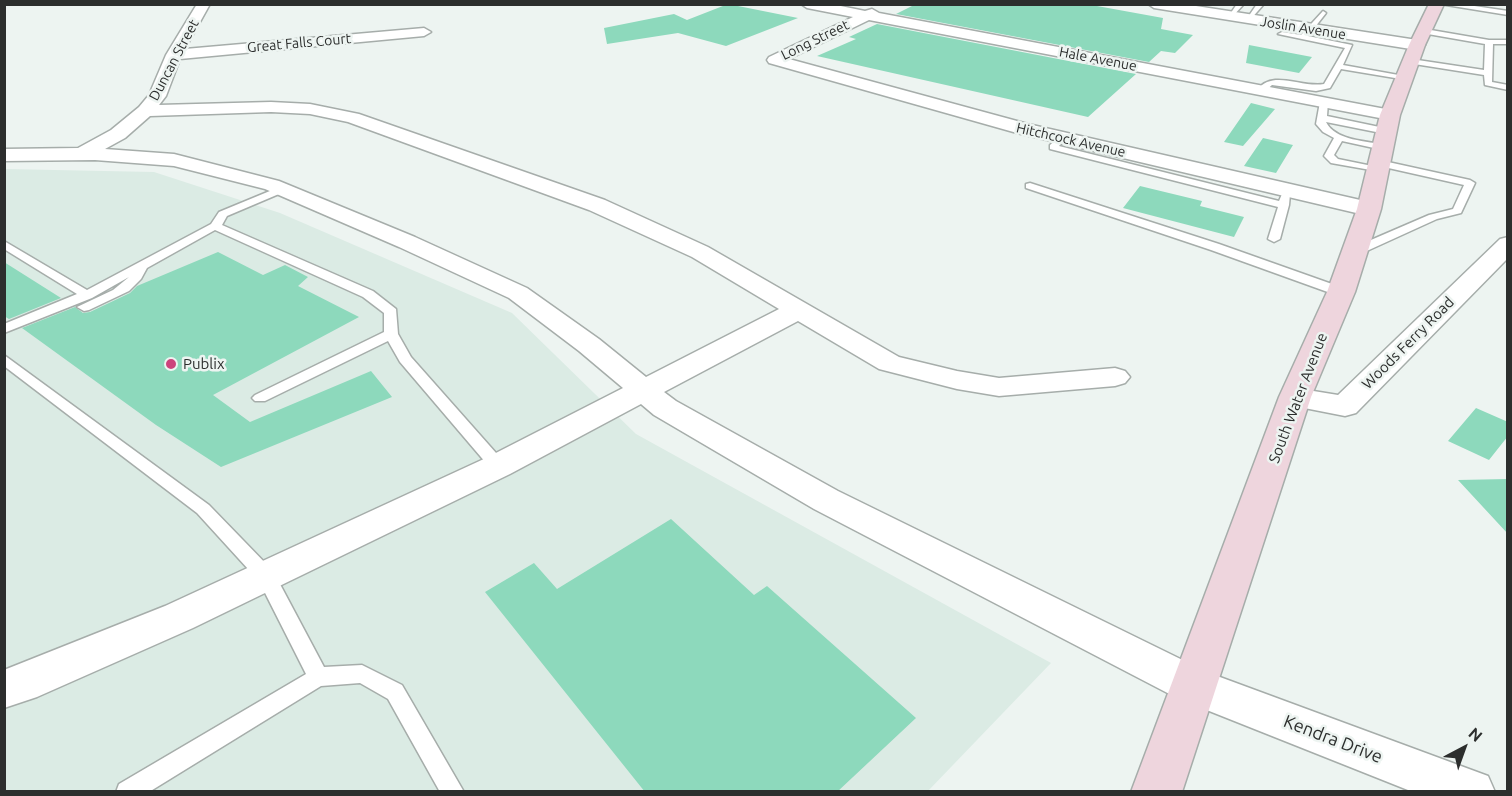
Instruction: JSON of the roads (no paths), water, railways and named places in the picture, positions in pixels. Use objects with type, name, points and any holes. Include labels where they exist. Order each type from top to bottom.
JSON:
[{"type":"main road","name":"South Water Avenue","points":[[1156,792],[1295,397],[1341,292],[1370,209],[1383,145],[1419,44]]},
{"type":"street","name":"Duncan Street","points":[[82,154],[118,134],[145,111],[157,96],[174,55],[204,4]]},
{"type":"street","name":"Hale Avenue","points":[[807,4],[1261,90],[1323,110],[1383,145]]},
{"type":"street","name":"Long Street","points":[[775,60],[889,4]]},
{"type":"street","name":"Joslin Avenue","points":[[1154,4],[1248,19],[1306,33],[1419,44]]},
{"type":"street","name":"Great Falls Court","points":[[174,55],[424,32]]},
{"type":"street","name":"Hitchcock Avenue","points":[[775,60],[1286,198],[1370,209]]},
{"type":"street","points":[[145,111],[271,107],[310,109],[353,118],[597,206],[700,252],[889,363],[957,380],[999,387],[1115,377]]},
{"type":"street","name":"Kendra Drive","points":[[4,155],[82,154],[174,160],[282,189],[518,293],[589,345],[665,408],[826,500],[1194,686],[1472,792]]},
{"type":"street","name":"Woods Ferry Road","points":[[1295,397],[1345,406],[1502,256]]},
{"type":"street","points":[[4,689],[22,684],[179,617],[498,466],[798,310]]},
{"type":"lane","points":[[1230,16],[1241,4]]},
{"type":"lane","points":[[1248,19],[1261,4]]},
{"type":"lane","points":[[1443,4],[1508,13]]},
{"type":"lane","points":[[1306,33],[1323,13]]},
{"type":"lane","points":[[1261,90],[1267,82],[1323,88],[1327,86],[1349,47],[1306,33],[1282,34]]},
{"type":"lane","points":[[1489,42],[1488,83],[1508,88]]},
{"type":"lane","points":[[1338,66],[1419,44],[1508,42]]},
{"type":"lane","points":[[1419,44],[1488,73]]},
{"type":"lane","points":[[1323,110],[1321,124],[1325,130],[1339,137],[1383,145],[1470,183],[1457,212],[1433,217],[1354,252]]},
{"type":"lane","points":[[1339,137],[1329,156],[1335,161],[1383,145]]},
{"type":"lane","points":[[1030,186],[1215,247],[1341,292]]},
{"type":"lane","points":[[10,327],[87,295],[214,226],[223,214],[282,189]]},
{"type":"lane","points":[[1274,239],[1286,198]]},
{"type":"lane","points":[[214,226],[368,294],[391,312],[391,334],[405,359],[498,466]]},
{"type":"lane","points":[[4,244],[87,295]]},
{"type":"lane","points":[[81,308],[122,291],[136,280],[142,265]]},
{"type":"lane","points":[[10,327],[52,320]]},
{"type":"lane","points":[[260,398],[391,334]]},
{"type":"lane","points":[[4,359],[203,509],[266,576],[318,677]]},
{"type":"lane","points":[[127,792],[318,677],[362,674],[395,692],[453,792]]},
{"type":"place","name":"Publix","points":[[171,364]]}]
